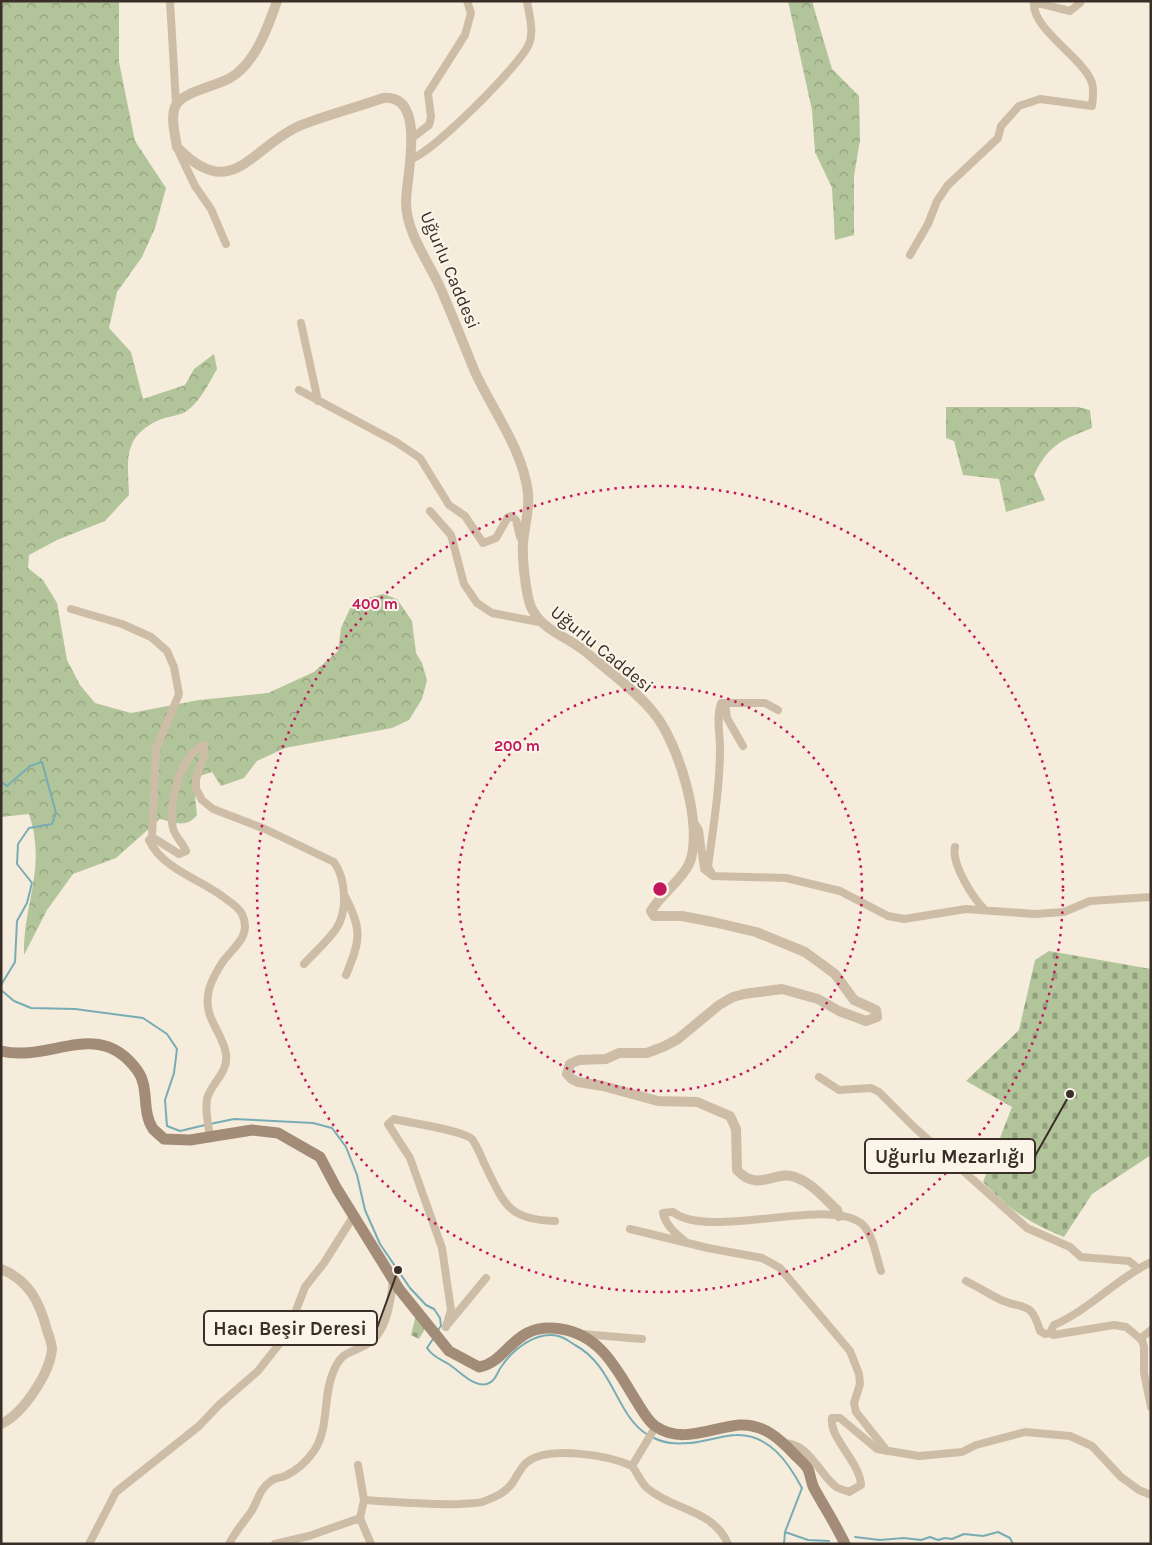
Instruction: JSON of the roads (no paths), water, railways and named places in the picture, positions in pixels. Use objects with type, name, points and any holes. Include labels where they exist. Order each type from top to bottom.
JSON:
[{"type":"main road","points":[[1,1051],[20,1054],[84,1044],[109,1045],[129,1059],[141,1075],[146,1093],[147,1112],[153,1128],[164,1139],[190,1140],[210,1132],[252,1130],[278,1133],[301,1145],[320,1157],[353,1217],[392,1280],[448,1351],[479,1367],[494,1361],[518,1337],[532,1331],[561,1328],[580,1334],[598,1344],[654,1429],[684,1434],[711,1432],[741,1425],[768,1430],[808,1468],[812,1486],[844,1544]]},
{"type":"street","points":[[170,1],[176,104],[173,118],[177,146],[195,186],[211,209],[226,244]]},
{"type":"street","points":[[176,104],[185,95],[231,78],[246,64],[268,29],[277,1]]},
{"type":"street","points":[[412,138],[430,125],[428,93],[464,35],[471,13],[467,1]]},
{"type":"street","points":[[411,159],[420,156],[449,131],[512,69],[529,46],[532,32],[527,1]]},
{"type":"street","points":[[910,254],[928,224],[937,201],[948,186],[998,138],[1001,126],[1019,106],[1040,99],[1092,106],[1092,83],[1086,72],[1047,31],[1033,9],[1034,2],[1070,11],[1078,7],[1080,3],[1078,1]]},
{"type":"street","name":"Uğurlu Caddesi","points":[[177,146],[201,168],[221,172],[242,167],[286,133],[300,126],[383,98],[394,97],[401,101],[406,111],[412,138],[406,203],[409,224],[438,283],[476,374],[524,469],[529,495],[523,542],[530,606],[539,622],[583,650],[654,713],[680,760],[692,819],[692,852],[688,866],[655,904],[651,912],[654,916],[682,916],[756,932],[805,952],[834,974],[854,1000],[876,1010],[877,1017],[870,1021],[839,1012],[818,999],[782,989],[744,994],[733,997],[719,1005],[684,1034],[665,1046],[647,1053],[619,1053],[606,1059],[579,1060],[570,1064],[567,1074],[572,1080],[578,1082],[604,1086],[658,1101],[697,1102],[730,1116],[736,1129],[737,1170],[746,1179],[758,1181],[792,1176],[807,1182],[838,1210],[839,1216]]},
{"type":"street","points":[[301,322],[318,401]]},
{"type":"street","points":[[299,390],[396,442],[420,458],[449,505],[465,516],[482,543],[496,538],[508,517],[511,516],[516,520],[523,542]]},
{"type":"street","points":[[430,510],[451,535],[464,584],[476,603],[492,613],[539,622]]},
{"type":"street","points":[[71,609],[122,624],[152,637],[166,652],[174,667],[179,694],[156,749],[152,837],[149,840],[160,856],[170,865],[214,890],[239,909],[243,916],[245,928],[241,943],[224,960],[209,989],[207,1004],[210,1020],[226,1055],[225,1068],[208,1098],[206,1117],[210,1132]]},
{"type":"street","points":[[713,876],[708,867],[714,823],[720,748],[718,711],[721,703],[765,703],[778,710]]},
{"type":"street","points":[[725,704],[730,724],[743,746]]},
{"type":"street","points":[[152,837],[174,852],[183,854],[186,852],[173,830],[174,799],[182,767],[196,748],[204,746],[204,756],[196,779],[196,789],[202,800],[213,809],[265,829],[334,862],[341,872],[343,892],[341,917],[336,929],[304,964]]},
{"type":"street","points":[[692,819],[699,830],[704,869],[713,876],[786,878],[840,891],[888,916],[904,919],[966,909],[1035,914],[1064,912],[1090,901],[1151,897]]},
{"type":"street","points":[[955,847],[953,855],[974,900],[985,910]]},
{"type":"street","points":[[343,892],[359,930],[355,954],[346,975]]},
{"type":"street","points":[[819,1077],[839,1090],[871,1088],[879,1092],[914,1127],[1009,1214],[1027,1228],[1070,1247],[1081,1257],[1129,1261],[1139,1269]]},
{"type":"street","points":[[446,1327],[451,1310],[442,1248],[410,1158],[388,1124],[394,1119],[448,1131],[458,1131],[471,1138],[502,1200],[521,1217],[555,1221]]},
{"type":"street","points":[[687,1243],[672,1231],[664,1220],[663,1213],[673,1212],[681,1218],[700,1223],[765,1217],[852,1217],[863,1225],[869,1235],[881,1271]]},
{"type":"street","points":[[89,1544],[116,1492],[199,1426],[219,1405],[258,1371],[287,1334],[305,1287],[324,1263],[353,1217]]},
{"type":"street","points":[[630,1229],[762,1258],[780,1268],[850,1351],[859,1374],[860,1384],[854,1403],[856,1412],[887,1451]]},
{"type":"street","points":[[1050,1333],[1054,1325],[1073,1316],[1107,1289],[1151,1262]]},
{"type":"street","points":[[1,1269],[13,1273],[31,1289],[42,1310],[52,1349],[44,1372],[30,1398],[10,1420],[1,1424]]},
{"type":"street","points":[[438,1337],[486,1278]]},
{"type":"street","points":[[229,1544],[234,1533],[251,1512],[263,1487],[273,1479],[285,1476],[294,1470],[314,1450],[323,1432],[326,1399],[335,1368],[349,1351],[369,1343],[376,1335],[388,1310],[392,1280]]},
{"type":"street","points":[[966,1281],[1000,1300],[1030,1309],[1036,1317],[1040,1331],[1045,1334],[1050,1333],[1053,1335],[1114,1325],[1126,1327],[1140,1339],[1144,1347],[1144,1373],[1151,1407]]},
{"type":"street","points":[[1140,1339],[1151,1330]]},
{"type":"street","points":[[580,1334],[642,1339]]},
{"type":"street","points":[[783,1443],[792,1443],[802,1447],[836,1488],[849,1492],[861,1485],[861,1475],[835,1432],[831,1424],[832,1418],[840,1418],[877,1449],[919,1456],[962,1452],[976,1445],[1025,1432],[1070,1436],[1092,1446],[1120,1477],[1139,1490],[1151,1495]]},
{"type":"street","points":[[632,1466],[654,1429]]},
{"type":"street","points":[[364,1500],[430,1505],[480,1502],[502,1494],[512,1484],[521,1468],[528,1461],[550,1453],[565,1453],[602,1458],[632,1466],[646,1488],[668,1501],[712,1521],[728,1544]]},
{"type":"street","points":[[358,1465],[364,1500],[360,1518],[371,1544]]},
{"type":"street","points":[[275,1544],[308,1536],[360,1518]]},
{"type":"waterway","points":[[1,782],[7,786],[30,766],[42,762],[56,813],[52,824],[29,828],[18,844],[17,864],[32,883],[27,903],[17,921],[15,962],[1,985]]},
{"type":"waterway","points":[[1,990],[14,1001],[31,1008],[75,1009],[143,1018],[167,1034],[177,1049],[174,1073],[165,1100],[167,1126],[180,1131],[205,1125]]},
{"type":"waterway","points":[[210,1124],[234,1119],[313,1123],[332,1128],[346,1147],[357,1175],[365,1210],[380,1244],[410,1288],[426,1305],[434,1309],[440,1318],[441,1326],[438,1330]]},
{"type":"waterway","points":[[433,1339],[427,1348],[433,1355],[469,1380],[478,1384],[487,1384],[496,1377],[506,1360],[526,1343],[542,1336],[562,1337],[588,1354],[598,1365],[629,1416],[637,1427],[648,1435]]},
{"type":"waterway","points":[[652,1437],[666,1442],[680,1443],[736,1435],[748,1436],[768,1444],[784,1460],[802,1488],[785,1532],[784,1544]]},
{"type":"waterway","points":[[785,1532],[808,1540],[829,1541]]},
{"type":"waterway","points":[[855,1537],[880,1540],[904,1538],[921,1540],[930,1537],[938,1540],[952,1539],[964,1534],[983,1536],[998,1532],[1010,1538],[1013,1544]]},
{"type":"place","name":"Uğurlu Mezarlığı","points":[[1070,1094]]},
{"type":"place","name":"Hacı Beşir Deresi","points":[[398,1270]]}]
